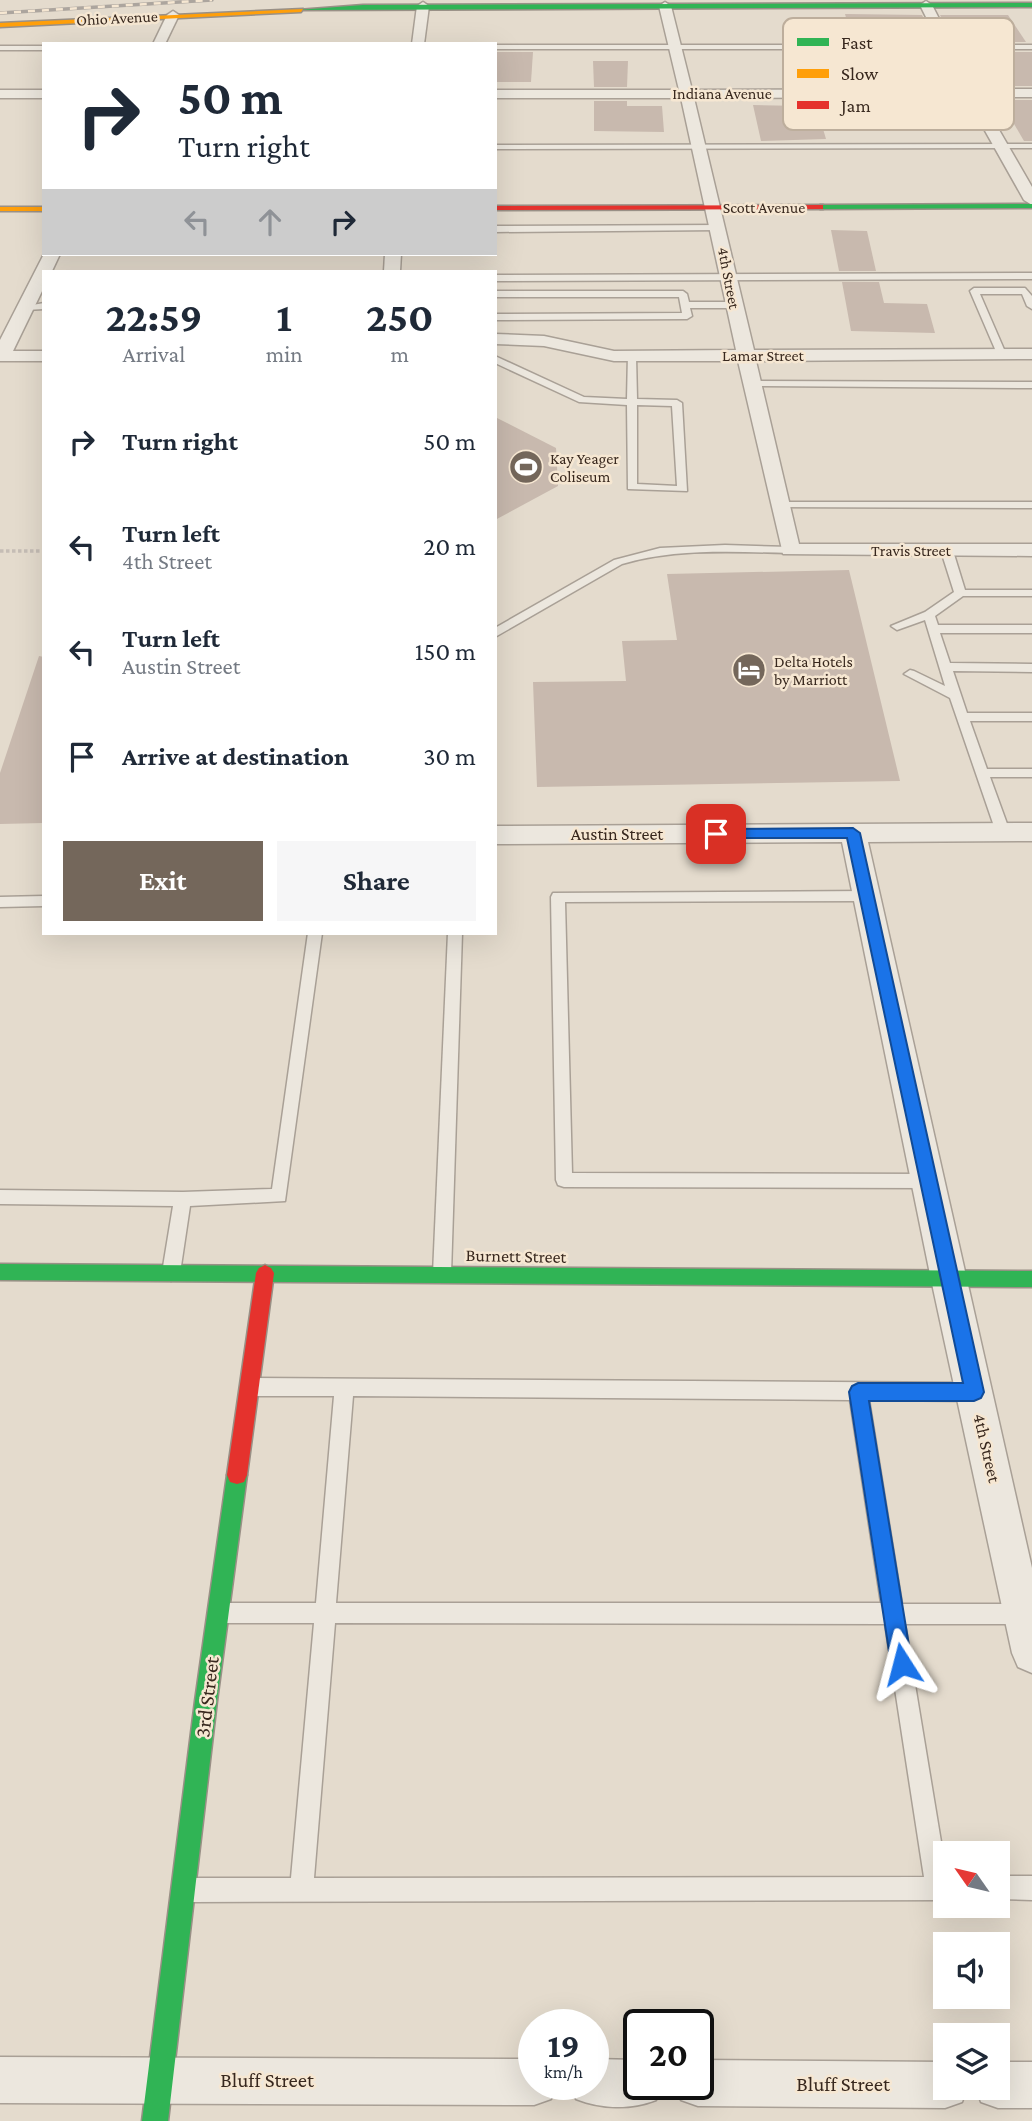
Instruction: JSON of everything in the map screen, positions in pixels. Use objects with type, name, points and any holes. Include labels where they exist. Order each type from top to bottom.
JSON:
[{"type":"street","points":[[926,5],[932,18]]},
{"type":"street","name":"Ohio Avenue","points":[[0,25],[173,15],[423,6],[1032,5]]},
{"type":"street","points":[[418,42],[423,6]]},
{"type":"street","name":"4th Street","points":[[665,6],[715,208],[728,278],[790,550]]},
{"type":"street","points":[[160,42],[173,15]]},
{"type":"street","name":"Indiana Avenue","points":[[497,94],[783,93]]},
{"type":"street","name":"Indiana Avenue","points":[[1014,93],[1032,93]]},
{"type":"street","points":[[0,94],[42,94]]},
{"type":"street","points":[[992,130],[1032,200]]},
{"type":"street","name":"Scott Avenue","points":[[497,208],[1032,206]]},
{"type":"street","points":[[0,209],[42,209]]},
{"type":"street","points":[[42,279],[0,356],[42,356]]},
{"type":"street","name":"Lamar Street","points":[[497,339],[534,339],[599,355],[631,356],[1032,354]]},
{"type":"street","name":"Travis Street","points":[[790,550],[1032,551]]},
{"type":"street","name":"Austin Street","points":[[497,835],[1032,832]]},
{"type":"street","name":"4th Street","points":[[853,833],[948,1279],[1032,1653]]},
{"type":"street","name":"Burnett Street","points":[[0,1272],[1032,1279]]},
{"type":"street","name":"3rd Street","points":[[158,2100],[218,1613],[265,1273]]},
{"type":"street","name":"Bluff Street","points":[[0,2080],[158,2100],[518,2083]]},
{"type":"street","name":"Bluff Street","points":[[714,2083],[933,2085]]},
{"type":"street","points":[[1010,2085],[1032,2085]]},
{"type":"lane","points":[[497,47],[783,47]]},
{"type":"lane","points":[[1014,47],[1032,47]]},
{"type":"lane","points":[[0,48],[42,48]]},
{"type":"lane","points":[[497,147],[1032,146]]},
{"type":"lane","points":[[497,229],[718,227]]},
{"type":"lane","points":[[497,278],[1032,276]]},
{"type":"lane","points":[[1001,354],[974,291],[1025,291],[1032,306]]},
{"type":"lane","points":[[497,294],[682,294],[687,316],[497,317]]},
{"type":"lane","points":[[685,305],[734,305]]},
{"type":"lane","points":[[26,307],[42,306]]},
{"type":"lane","points":[[497,360],[582,400],[632,402],[677,403],[683,489],[632,487],[632,402],[631,356]]},
{"type":"lane","points":[[752,384],[1032,385]]},
{"type":"lane","points":[[779,505],[1032,505]]},
{"type":"lane","points":[[497,632],[618,562],[640,554],[690,548],[790,550]]},
{"type":"lane","points":[[947,551],[960,593]]},
{"type":"lane","points":[[897,626],[929,615],[960,593],[1032,593]]},
{"type":"lane","points":[[929,615],[954,695],[1003,832]]},
{"type":"lane","points":[[934,629],[1032,629]]},
{"type":"lane","points":[[945,667],[1032,667]]},
{"type":"lane","points":[[909,674],[954,695]]},
{"type":"lane","points":[[962,717],[1032,717]]},
{"type":"lane","points":[[982,774],[1032,773]]},
{"type":"lane","points":[[867,896],[558,897],[564,1181],[928,1181]]},
{"type":"lane","points":[[0,902],[42,901]]},
{"type":"lane","points":[[0,1197],[183,1199],[279,1196],[315,935]]},
{"type":"lane","points":[[442,1274],[455,935]]},
{"type":"lane","points":[[171,1273],[183,1199]]},
{"type":"lane","points":[[249,1387],[974,1392]]},
{"type":"lane","points":[[302,1890],[344,1388]]},
{"type":"lane","points":[[858,1392],[933,1841]]},
{"type":"lane","points":[[218,1613],[1024,1614]]},
{"type":"lane","points":[[183,1890],[933,1888]]},
{"type":"lane","points":[[1010,1888],[1032,1888]]},
{"type":"path","points":[[0,551],[42,551]]},
{"type":"building","points":[[845,14],[922,15],[924,18],[846,18]]},
{"type":"building","points":[[940,15],[1008,15],[1010,18],[942,18]]},
{"type":"building","points":[[1014,24],[1026,42],[1014,42]]},
{"type":"building","points":[[497,52],[533,52],[531,82],[497,82]]},
{"type":"building","points":[[1014,52],[1032,52],[1032,86],[1014,86]]},
{"type":"building","points":[[593,61],[628,61],[627,87],[594,87]]},
{"type":"building","points":[[1014,100],[1032,100],[1032,141],[1024,141],[1014,124]]},
{"type":"building","points":[[594,101],[627,101],[627,106],[662,106],[664,132],[594,131]]},
{"type":"building","points":[[753,105],[783,106],[783,130],[823,130],[826,139],[761,141]]},
{"type":"building","points":[[831,230],[867,231],[876,271],[839,271]]},
{"type":"building","points":[[842,282],[879,282],[884,303],[927,304],[935,333],[851,331]]},
{"type":"building","name":"Kay Yeager Coliseum","points":[[497,418],[556,448],[558,486],[497,519]]},
{"type":"building","name":"Delta Hotels by Marriott","points":[[849,570],[900,781],[537,787],[533,682],[626,681],[622,641],[677,640],[667,574]]},
{"type":"building","points":[[39,656],[42,657],[42,823],[0,824],[0,773]]},
{"type":"railway","points":[[0,13],[212,0]]},
{"type":"traffic: fast","points":[[301,10],[363,7],[1032,5]]},
{"type":"traffic: fast","points":[[820,207],[1032,206]]},
{"type":"traffic: fast","points":[[0,1272],[1032,1279]]},
{"type":"traffic: fast","points":[[155,2121],[206,1701],[237,1475]]},
{"type":"traffic: slow","points":[[0,25],[301,10]]},
{"type":"traffic: slow","points":[[0,209],[42,209]]},
{"type":"traffic: jam","points":[[497,208],[820,207]]},
{"type":"traffic: jam","points":[[237,1475],[265,1273]]},
{"type":"place","name":"Kay Yeager Coliseum","points":[[526,467]]},
{"type":"place","name":"Delta Hotels by Marriott","points":[[749,670]]},
{"type":"route","points":[[716,834],[853,833],[974,1392],[858,1392],[902,1664]]}]
